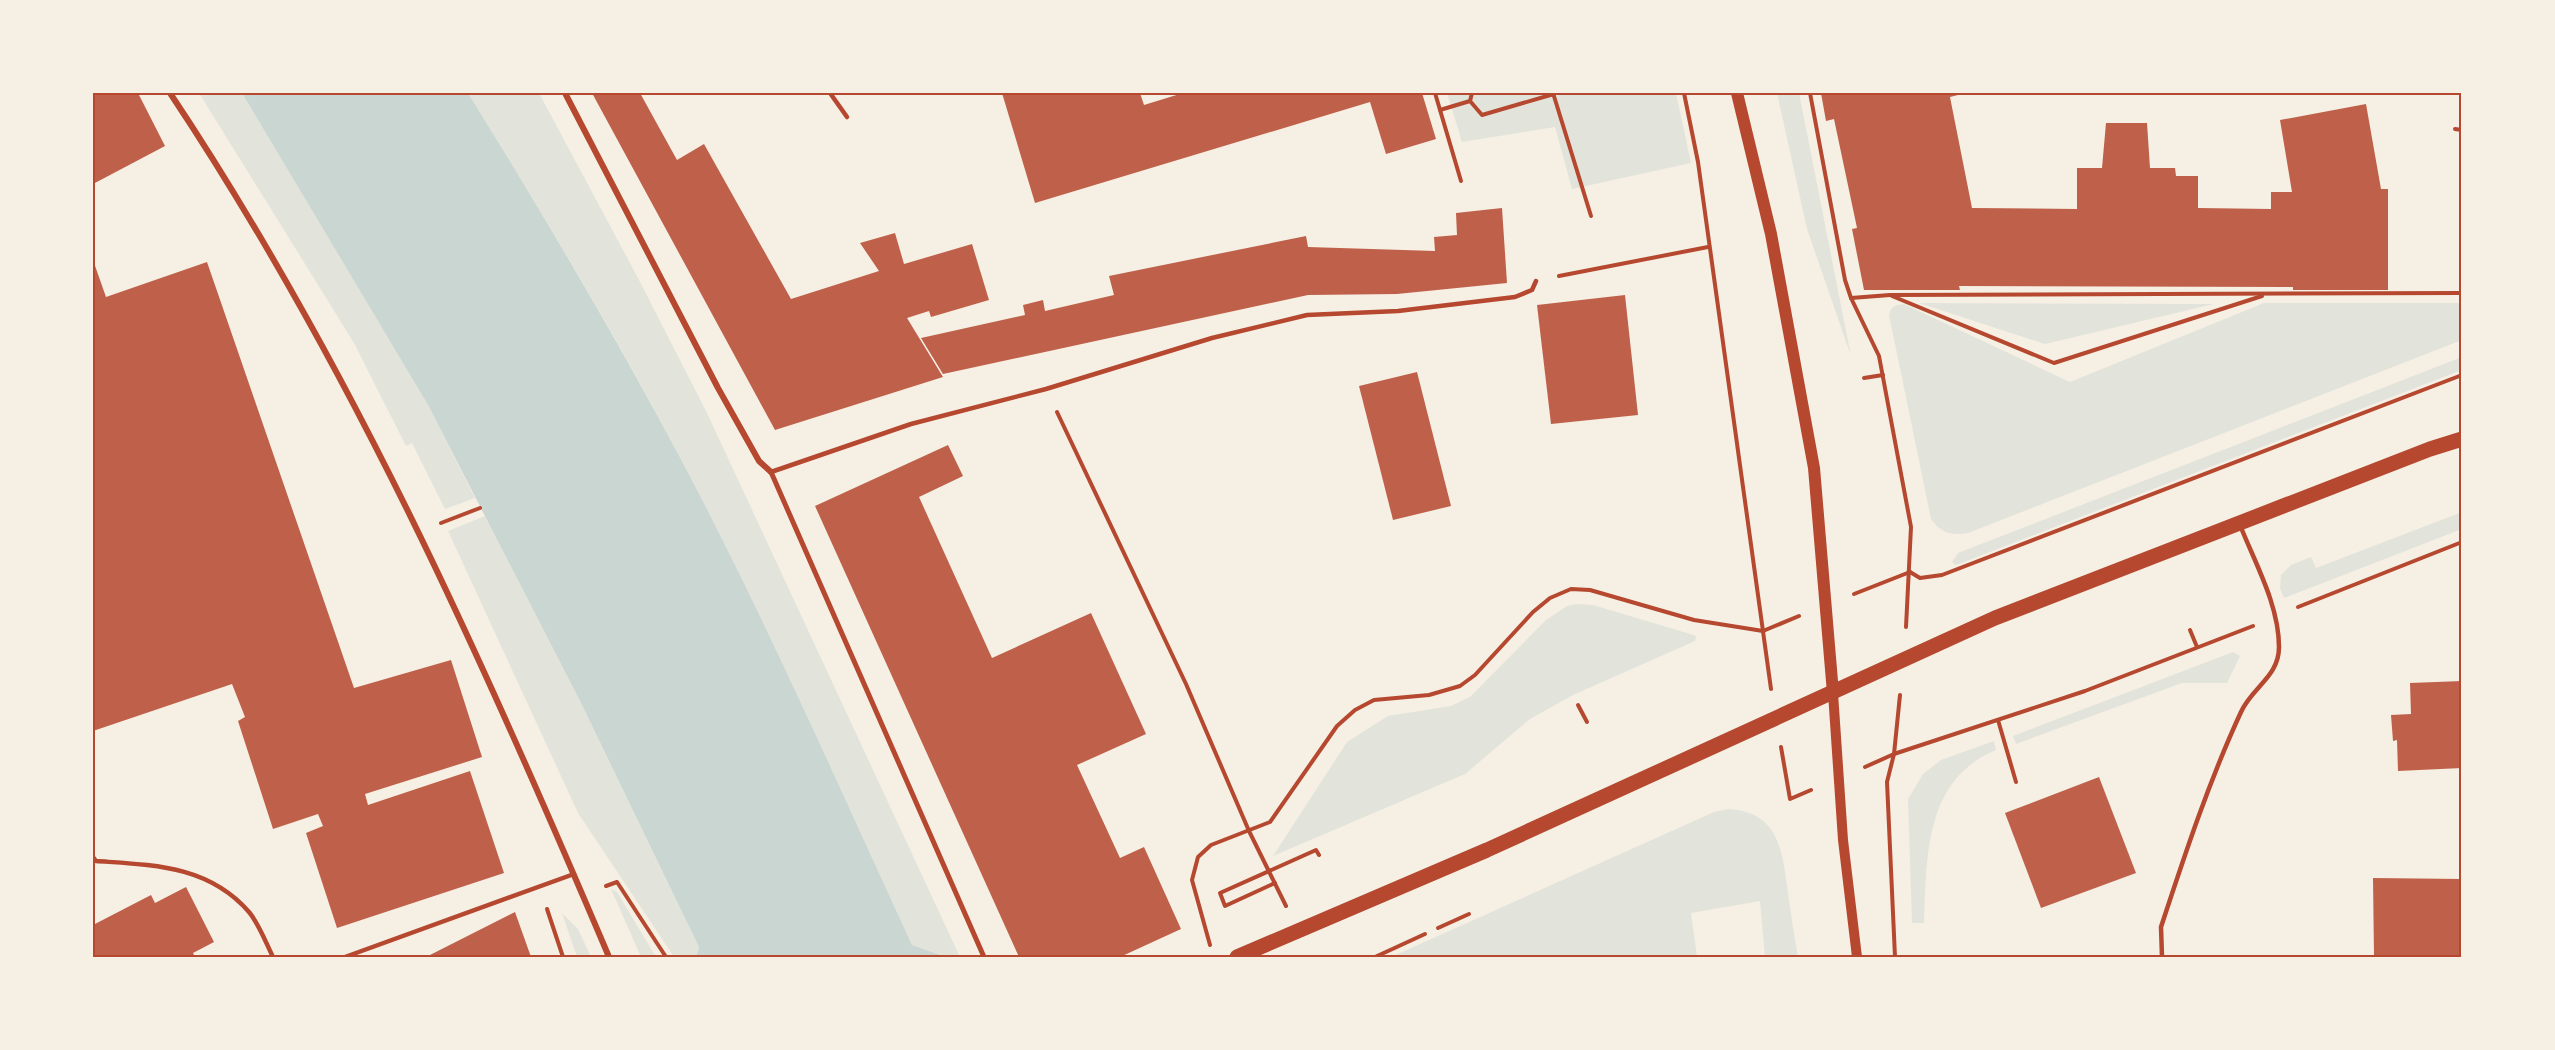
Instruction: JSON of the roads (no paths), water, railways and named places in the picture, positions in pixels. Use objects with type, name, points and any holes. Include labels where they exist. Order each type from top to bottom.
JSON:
[{"type":"main road","points":[[1737,93],[1771,234],[1814,468],[1833,693]]},
{"type":"main road","points":[[1237,957],[1487,850],[1995,618],[2430,449],[2462,439]]},
{"type":"street","points":[[171,93],[215,160],[329,354],[398,487],[574,874],[609,957]]},
{"type":"street","points":[[565,93],[718,388],[759,461],[771,472],[984,957]]},
{"type":"street","points":[[1833,693],[1843,840],[1857,957]]},
{"type":"lane","points":[[830,93],[847,117]]},
{"type":"lane","points":[[771,472],[911,424],[1047,389],[1212,338],[1307,315],[1398,311],[1515,297],[1532,290],[1536,281]]},
{"type":"lane","points":[[2162,957],[2161,927],[2223,752],[2243,707],[2265,683],[2276,666],[2279,648],[2276,617],[2240,522]]},
{"type":"lane","points":[[94,861],[175,868],[204,880],[240,903],[251,914],[273,957]]},
{"type":"lane","points":[[345,957],[574,874]]}]
